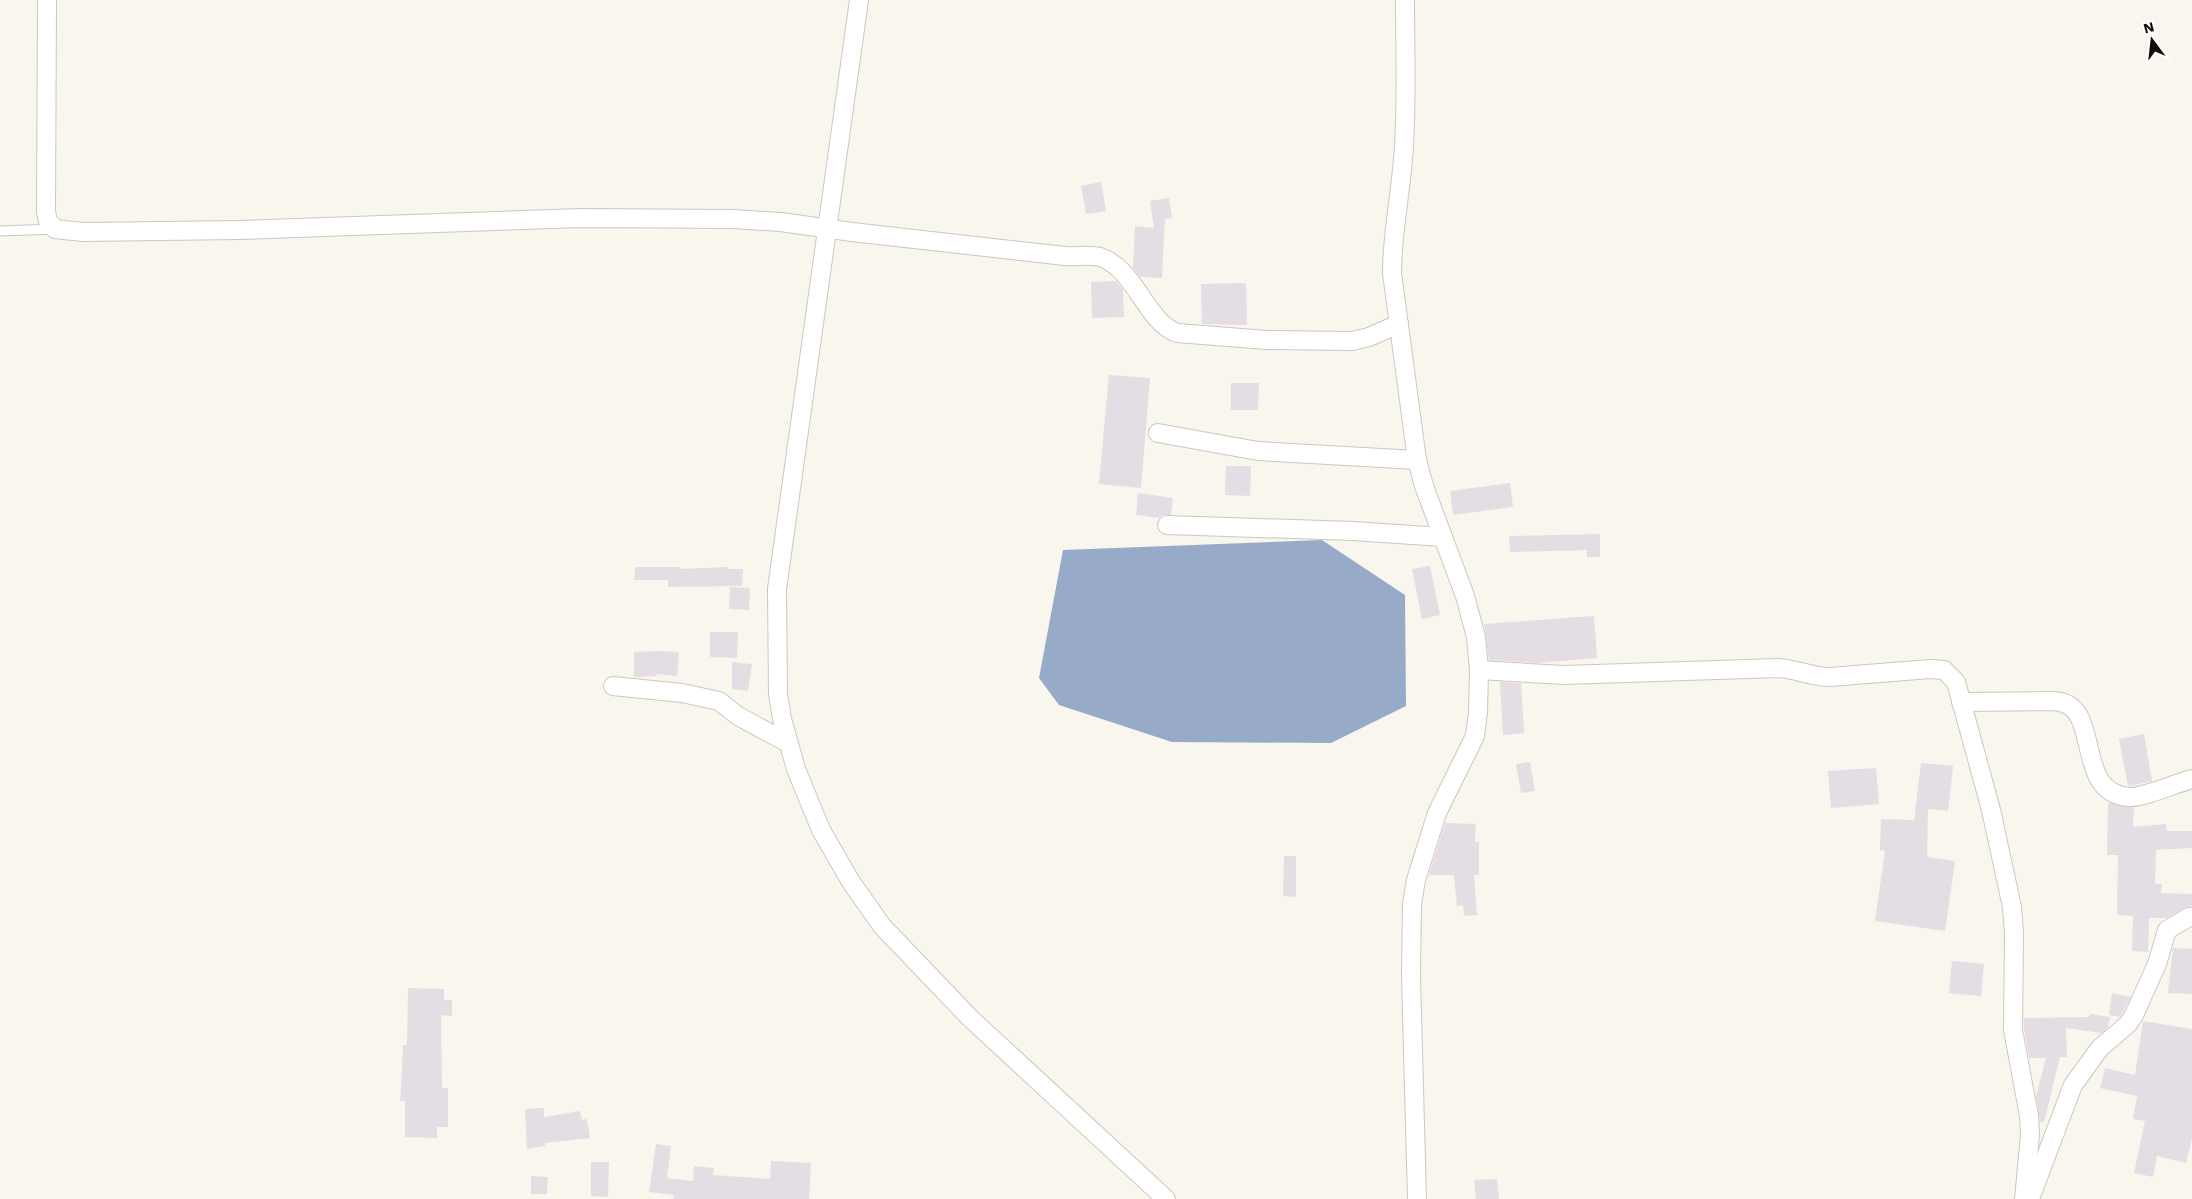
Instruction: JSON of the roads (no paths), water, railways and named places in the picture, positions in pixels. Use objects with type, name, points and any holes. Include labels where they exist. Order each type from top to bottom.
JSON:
[{"type":"street","points":[[47,0],[46,212],[48,221],[55,229],[83,232],[239,230],[581,218],[733,219],[781,222],[1065,256],[1100,257],[1117,268],[1135,287],[1162,324],[1177,333],[1267,340],[1352,340],[1368,337],[1399,324]]},
{"type":"street","points":[[859,0],[839,230],[777,589],[778,694],[788,743],[806,798],[821,830],[851,882],[882,926],[970,1018],[1166,1199]]},
{"type":"street","points":[[1405,0],[1404,143],[1392,248],[1392,273],[1417,460],[1467,604],[1476,637],[1479,670],[1478,712],[1475,736],[1437,812],[1416,880],[1412,904],[1417,1199]]},
{"type":"street","points":[[1158,433],[1258,451],[1417,460]]},
{"type":"street","points":[[1167,525],[1353,531],[1443,538]]},
{"type":"street","points":[[1479,670],[1564,675],[1794,668],[1815,677],[1930,669],[1944,670],[1956,682],[1991,810],[2012,907],[2014,933],[2013,1030],[2030,1135],[2024,1199]]},
{"type":"street","points":[[613,686],[682,693],[712,699],[718,701],[738,716],[788,743]]},
{"type":"street","points":[[1961,702],[2053,701],[2068,704],[2079,715],[2097,777],[2103,787],[2111,794],[2131,797],[2192,779]]},
{"type":"street","points":[[2030,1199],[2073,1085],[2100,1048],[2128,1024],[2134,1015],[2157,964],[2167,930],[2192,917]]},
{"type":"lane","points":[[0,230],[55,229]]},
{"type":"water","points":[[1322,540],[1405,595],[1406,706],[1331,743],[1172,742],[1059,705],[1039,678],[1063,550]]}]
